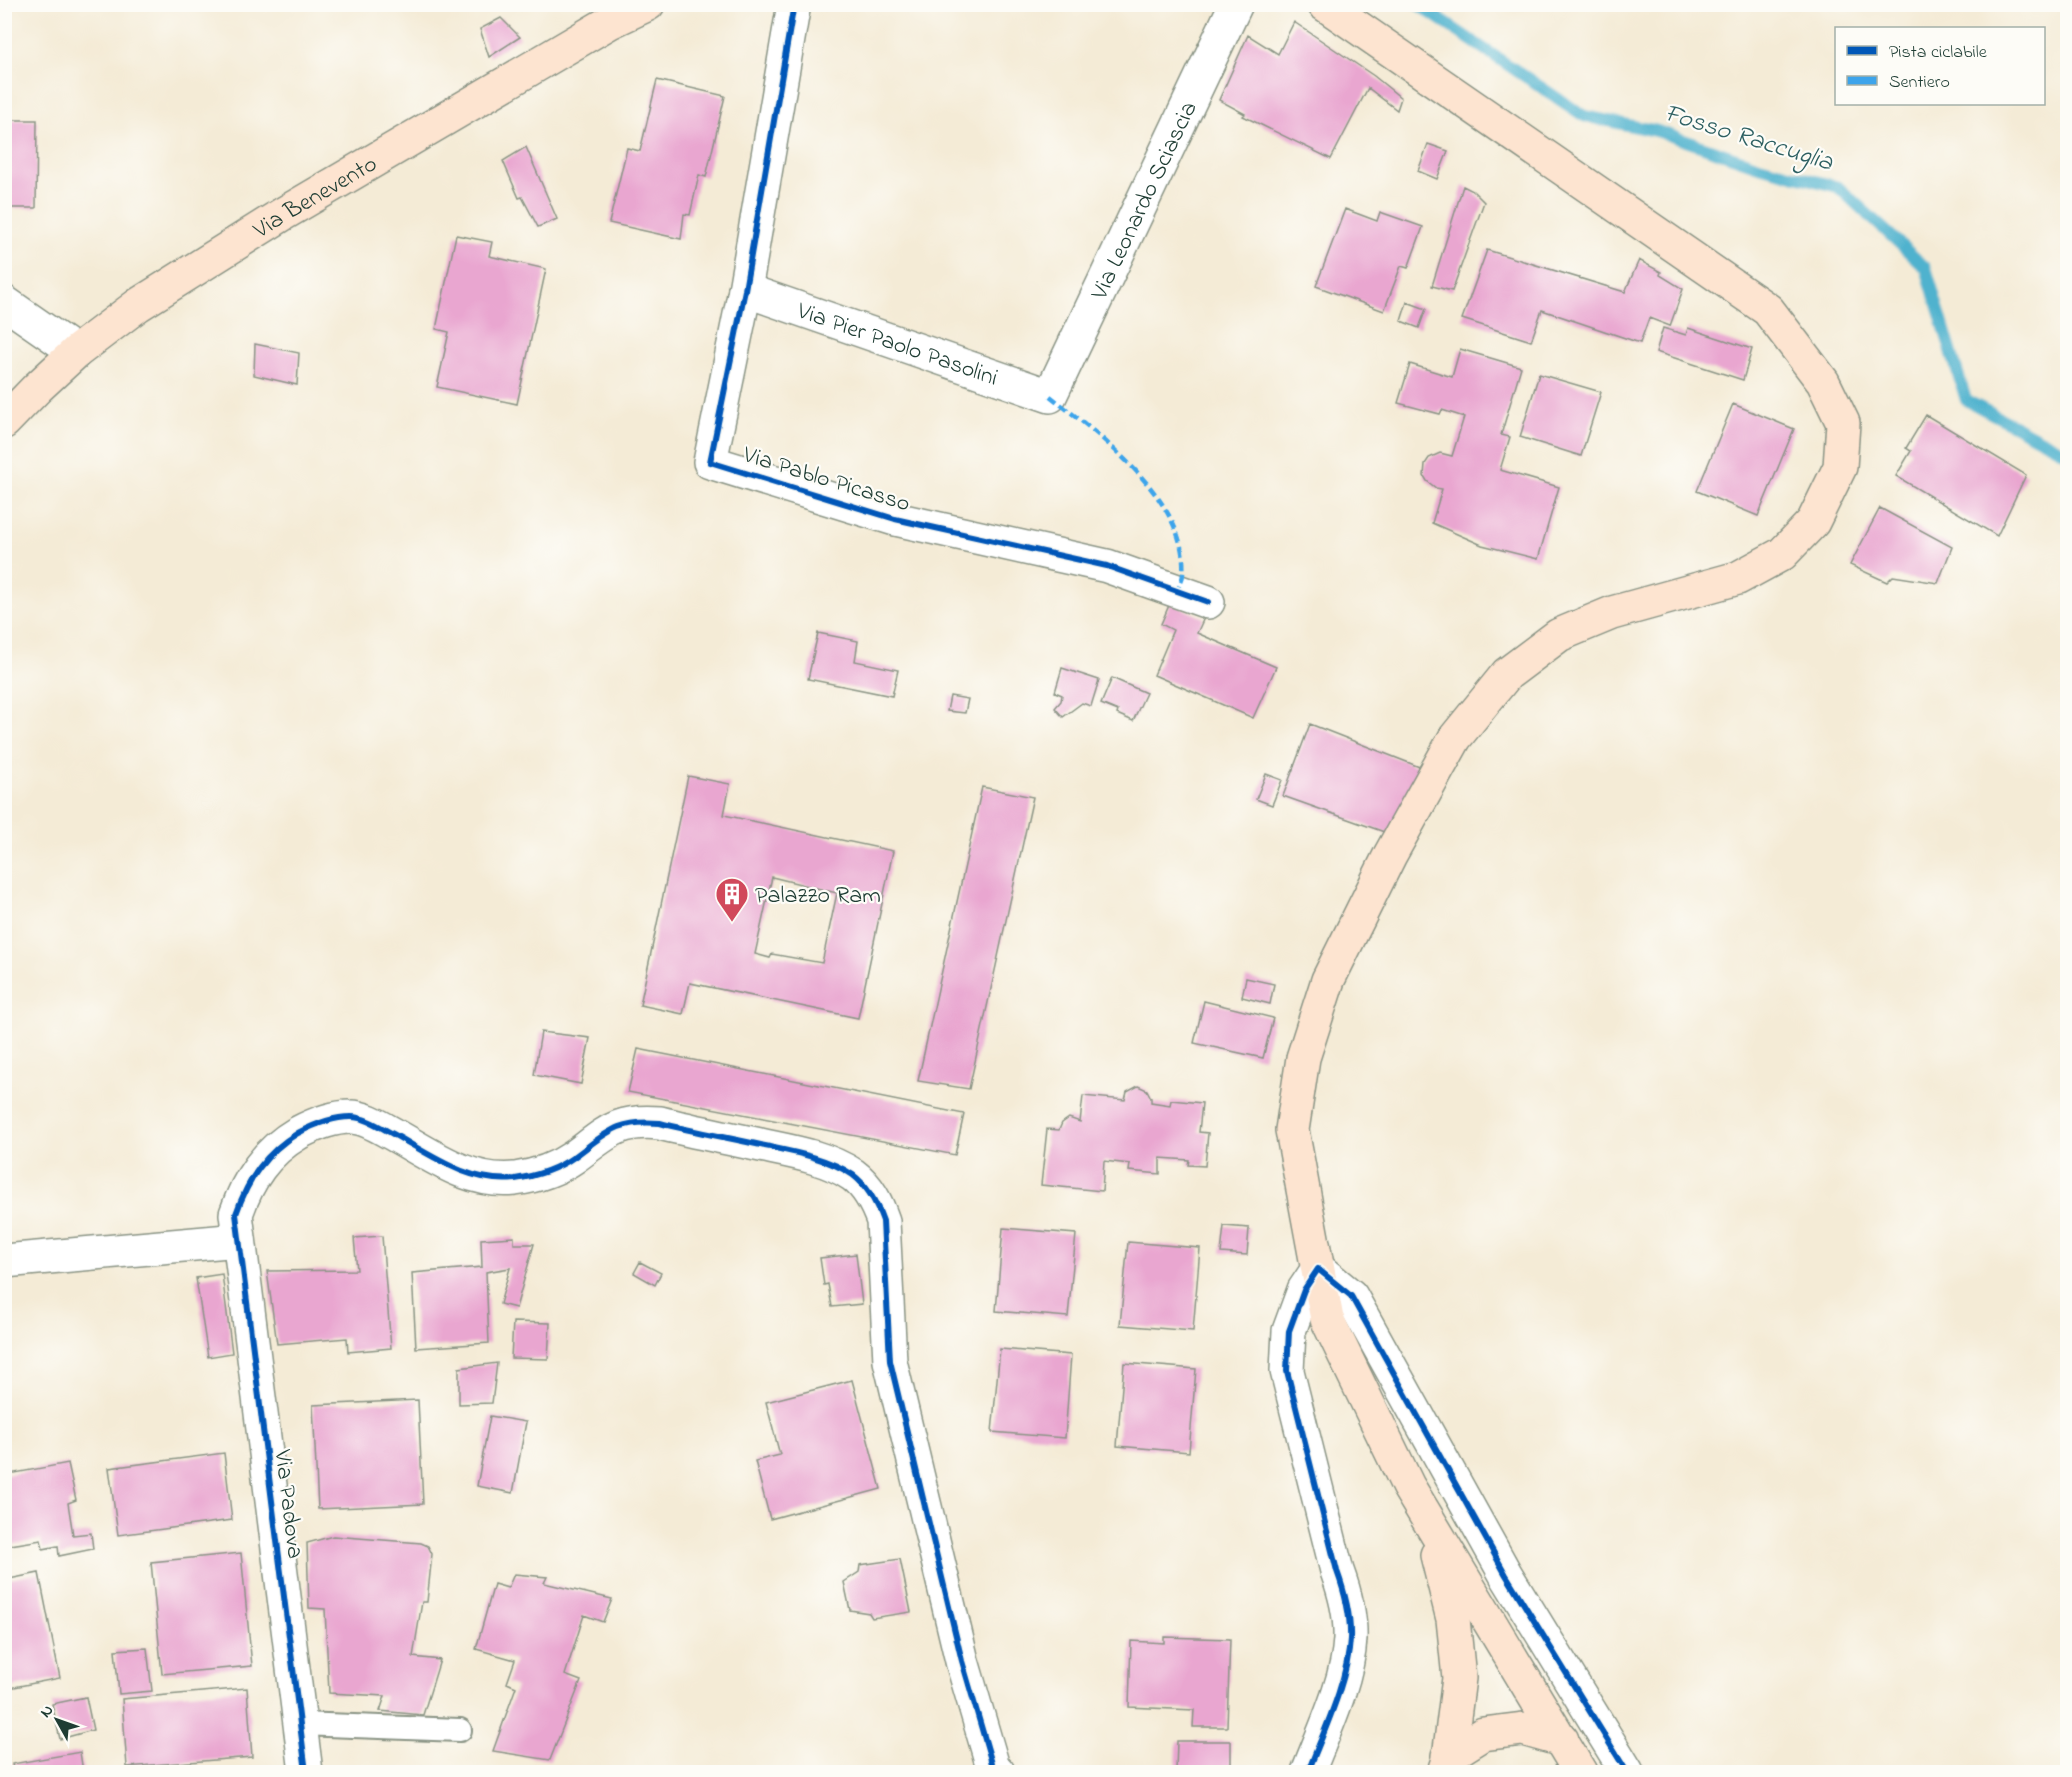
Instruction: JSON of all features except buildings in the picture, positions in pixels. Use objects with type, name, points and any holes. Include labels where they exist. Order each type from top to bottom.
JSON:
[{"type":"main road","name":"Via Benevento","points":[[4,422],[76,352],[138,305],[283,214],[610,22],[648,4]]},
{"type":"main road","points":[[1324,4],[1768,310],[1823,382],[1843,423],[1840,467],[1814,522],[1782,554],[1738,578],[1612,613],[1559,635],[1507,674],[1455,738],[1389,855],[1328,980],[1303,1058],[1292,1130],[1327,1319],[1408,1486],[1580,1773]]},
{"type":"main road","points":[[1428,1521],[1453,1619],[1459,1678],[1446,1764]]},
{"type":"main road","points":[[1446,1764],[1483,1734],[1523,1729],[1562,1740]]},
{"type":"street","name":"Via Pablo Picasso","points":[[794,4],[745,290],[710,462],[895,519],[1107,566],[1208,602]]},
{"type":"street","name":"Via Leonardo Sciascia","points":[[1050,396],[1236,4]]},
{"type":"street","name":"Via Pier Paolo Pasolini","points":[[745,290],[1050,396]]},
{"type":"street","points":[[4,302],[76,352]]},
{"type":"street","name":"Via Padova","points":[[306,1773],[236,1214],[243,1193],[254,1173],[285,1141],[305,1129],[328,1121],[352,1117],[374,1123],[448,1166],[469,1174],[490,1178],[513,1179],[534,1176],[555,1168],[603,1134],[630,1123],[646,1122],[660,1123],[802,1154],[840,1168],[864,1185],[876,1202],[883,1221],[890,1360],[962,1661],[993,1767],[998,1773]]},
{"type":"street","points":[[4,1262],[239,1240]]},
{"type":"street","points":[[1308,1773],[1346,1668],[1350,1639],[1345,1593],[1337,1571],[1287,1371],[1289,1331],[1304,1290],[1318,1269],[1351,1296],[1506,1575],[1627,1773]]},
{"type":"lane","points":[[300,1724],[460,1730]]},
{"type":"waterway","name":"Fosso Raccuglia","points":[[1417,4],[1584,116],[1657,131],[1759,166],[1838,187],[1926,268],[1966,400],[2068,454]]},
{"type":"marked path","points":[[1050,396],[1116,451],[1157,496],[1172,521],[1181,547],[1183,576],[1177,591]]},
{"type":"cycle path","points":[[794,4],[745,290],[710,462],[895,519],[1107,566],[1208,602]]},
{"type":"cycle path","points":[[306,1772],[236,1214],[252,1178],[276,1149],[310,1127],[344,1117],[362,1119],[372,1123],[436,1159],[482,1177],[515,1179],[546,1171],[561,1165],[613,1130],[633,1123],[645,1122],[660,1123],[810,1156],[843,1169],[864,1185],[872,1196],[883,1221],[890,1361],[962,1661],[993,1767],[998,1772]]},
{"type":"cycle path","points":[[1308,1772],[1340,1689],[1350,1639],[1350,1622],[1345,1596],[1287,1371],[1289,1331],[1304,1290],[1318,1269],[1351,1296],[1506,1575],[1627,1772]]},
{"type":"place","name":"Palazzo Ram","points":[[732,923]]}]
